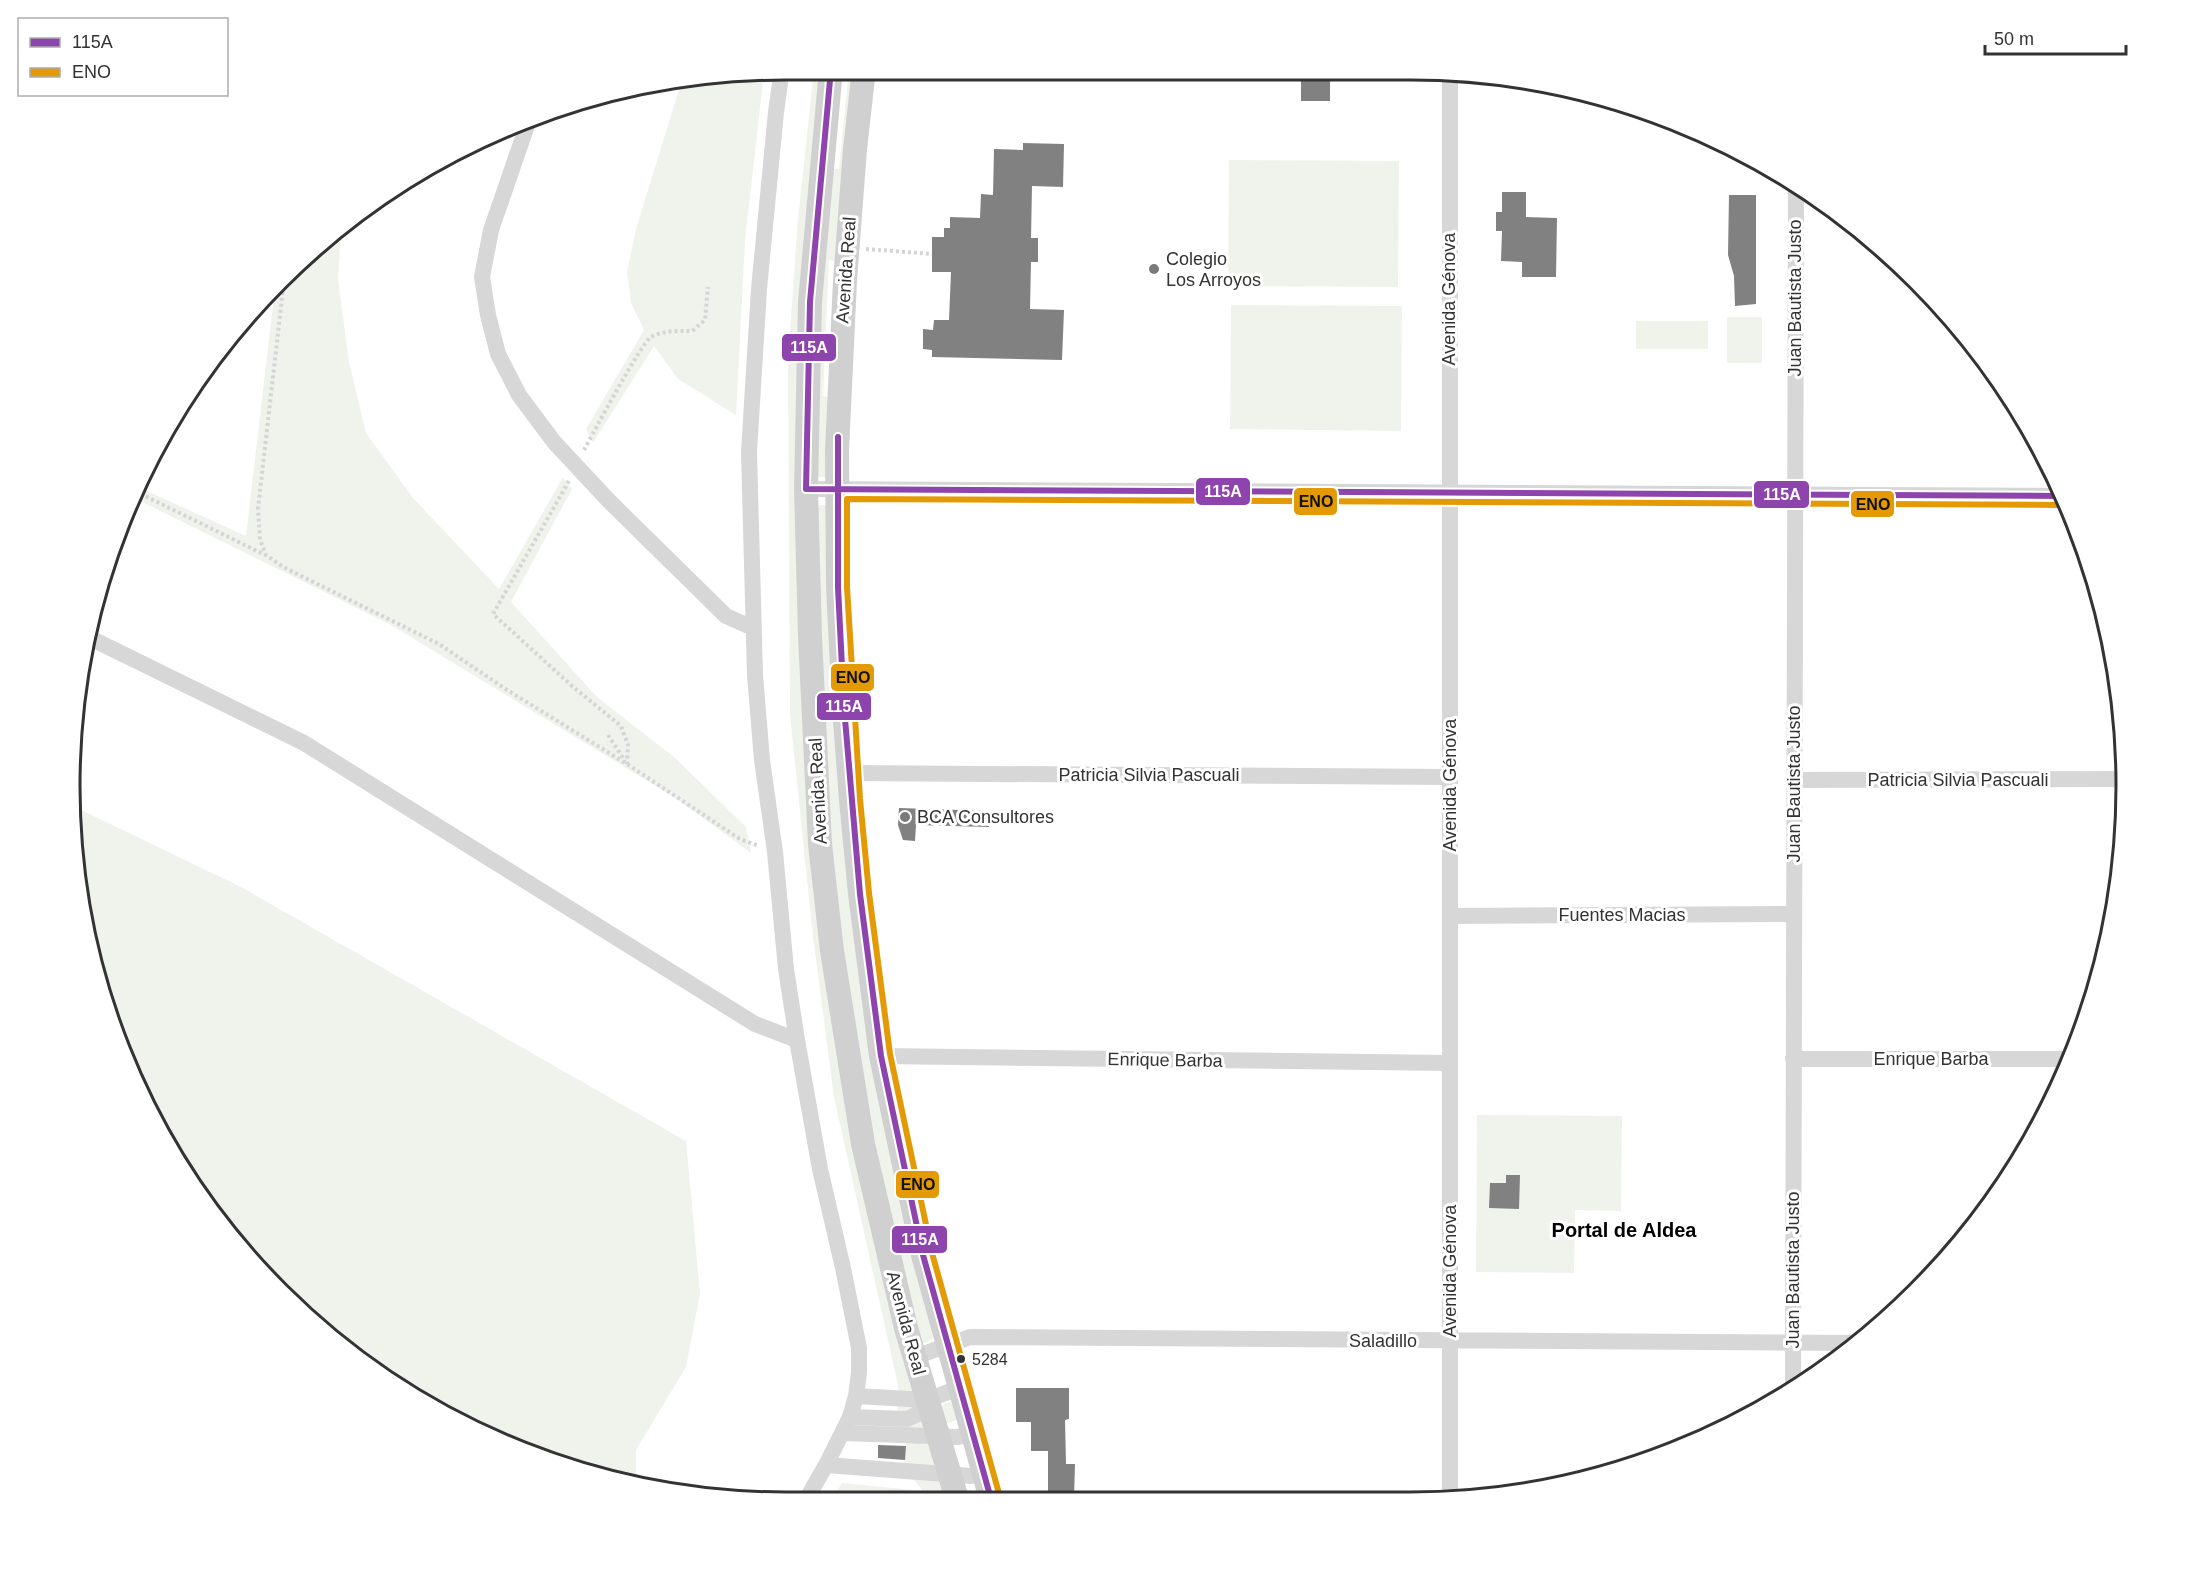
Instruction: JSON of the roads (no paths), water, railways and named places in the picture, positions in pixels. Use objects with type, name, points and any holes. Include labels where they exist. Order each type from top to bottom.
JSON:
[{"type":"main road","name":"Avenida Real","points":[[830,80],[810,302],[806,489],[820,844],[832,951],[863,1144],[895,1284],[955,1492]]},
{"type":"main road","name":"Avenida Real","points":[[863,80],[847,249],[837,450],[838,587],[849,773],[860,894],[881,1056],[922,1255],[989,1492]]},
{"type":"street","points":[[780,80],[759,289],[750,441],[753,628],[762,760],[775,852],[786,969],[820,1169],[859,1348],[856,1396],[847,1425],[811,1492]]},
{"type":"street","name":"Avenida Génova","points":[[1450,81],[1450,1490]]},
{"type":"street","points":[[526,129],[491,230],[482,278],[498,354],[519,395],[554,442],[609,502],[726,616],[753,628]]},
{"type":"street","name":"Juan Bautista Justo","points":[[1792,1379],[1796,194]]},
{"type":"street","points":[[806,489],[2053,496]]},
{"type":"street","points":[[95,640],[304,743],[755,1024],[797,1040]]},
{"type":"street","name":"Patricia Silvia Pascuali","points":[[849,773],[1449,777]]},
{"type":"street","name":"Patricia Silvia Pascuali","points":[[1794,780],[2116,779]]},
{"type":"street","name":"Fuentes Macias","points":[[1450,916],[1794,914]]},
{"type":"street","name":"Enrique Barba","points":[[881,1056],[1450,1063]]},
{"type":"street","name":"Enrique Barba","points":[[1793,1059],[2061,1059]]},
{"type":"street","name":"Saladillo","points":[[915,1357],[970,1337],[1843,1343]]},
{"type":"street","points":[[856,1396],[927,1400],[959,1388]]},
{"type":"street","points":[[847,1425],[907,1419],[916,1415],[927,1400]]},
{"type":"street","points":[[847,1425],[939,1436],[958,1437],[972,1433]]},
{"type":"street","points":[[826,1466],[971,1476],[982,1472]]},
{"type":"place","name":"Colegio Los Arroyos","points":[[1154,269]]},
{"type":"place","name":"BCA Consultores","points":[[905,817]]},
{"type":"place","name":"5284","points":[[961,1359]]},
{"type":"district","name":"Portal de Aldea","points":[[1624,1230]]}]
